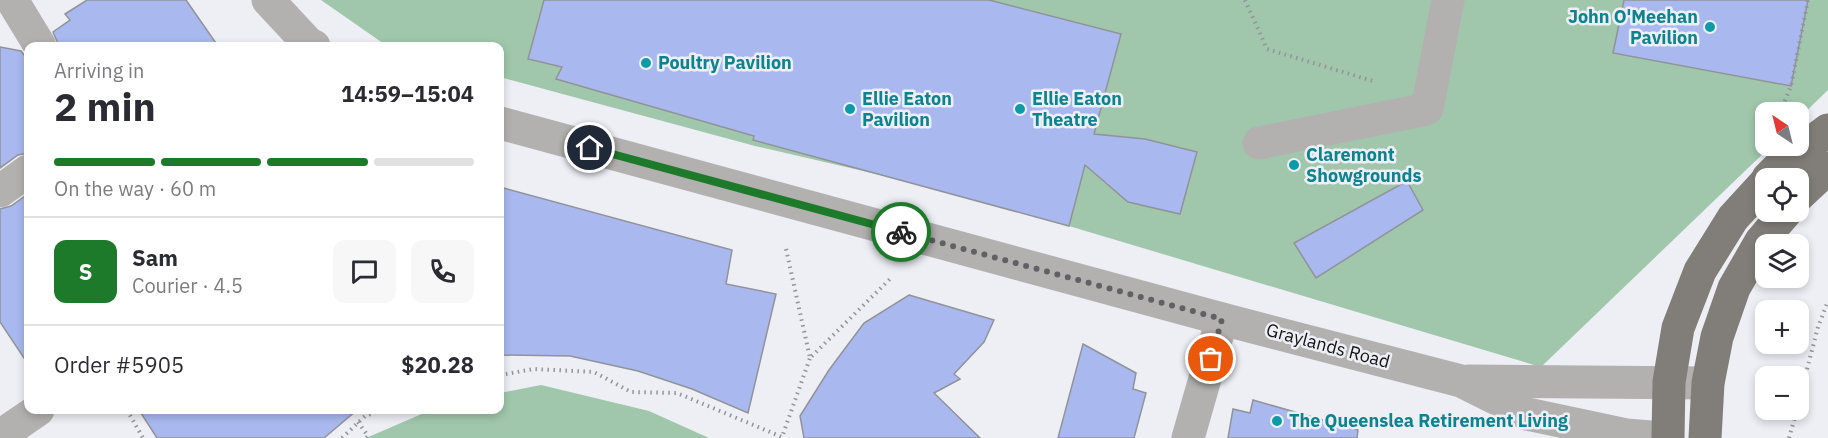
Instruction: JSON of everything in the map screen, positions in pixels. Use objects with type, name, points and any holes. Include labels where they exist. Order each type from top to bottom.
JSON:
[{"type":"main road","points":[[1778,168],[1828,130]]},
{"type":"main road","points":[[1809,186],[1828,168]]},
{"type":"main road","points":[[1666,438],[1669,382],[1678,328],[1700,271],[1733,218],[1755,193]]},
{"type":"main road","points":[[1705,438],[1708,383],[1717,337],[1734,288],[1761,241],[1777,222]]},
{"type":"street","points":[[12,0],[38,42]]},
{"type":"street","points":[[268,0],[307,42]]},
{"type":"street","points":[[1259,143],[1428,104],[1448,0]]},
{"type":"street","name":"Graylands Road","points":[[504,124],[1222,319],[1461,381],[1527,414],[1626,435],[1666,438]]},
{"type":"street","points":[[0,191],[24,174]]},
{"type":"street","points":[[1188,438],[1222,319]]},
{"type":"street","name":"Graylands Road","points":[[1461,381],[1708,383]]},
{"type":"street","points":[[0,436],[32,414]]},
{"type":"path","points":[[1245,0],[1267,49],[1428,104]]},
{"type":"path","points":[[1784,102],[1791,86],[1808,0]]},
{"type":"path","points":[[786,249],[810,358]]},
{"type":"path","points":[[504,374],[534,369],[594,372],[631,392],[677,393],[783,437],[810,358],[892,277]]},
{"type":"path","points":[[1808,366],[1818,327],[1828,301]]},
{"type":"path","points":[[129,414],[143,438]]},
{"type":"path","points":[[342,438],[365,416],[370,414]]},
{"type":"path","points":[[1789,438],[1794,420]]},
{"type":"path","points":[[358,422],[368,436],[366,438]]},
{"type":"green space","name":"Claremont Showgrounds","points":[[321,0],[1828,0],[1828,90],[1809,108],[1809,102],[1755,102],[1755,156],[1761,156],[1541,367],[1069,226],[919,184],[755,146],[504,78],[504,42],[381,42]]},
{"type":"green space","points":[[541,385],[649,411],[709,438],[366,438],[422,414],[504,414],[504,392]]},
{"type":"building","points":[[87,0],[186,0],[215,42],[57,42],[53,32],[70,20],[65,14]]},
{"type":"building","points":[[544,0],[989,0],[1121,34],[1094,134],[1145,139],[1197,152],[1180,214],[1128,202],[1085,165],[1069,226],[753,140],[754,136],[556,79],[562,67],[528,59]]},
{"type":"building","name":"John O'Meehan Pavilion","points":[[1624,0],[1808,0],[1791,86],[1613,53]]},
{"type":"building","points":[[0,47],[21,51],[24,55],[24,154],[18,155],[0,168]]},
{"type":"building","points":[[1407,181],[1423,210],[1316,278],[1294,243]]},
{"type":"building","points":[[504,188],[732,250],[726,284],[776,294],[748,413],[692,389],[638,371],[570,356],[504,355]]},
{"type":"building","points":[[24,197],[24,358],[0,322],[0,209],[11,206]]},
{"type":"building","points":[[909,295],[994,320],[984,342],[954,374],[960,379],[934,393],[980,438],[804,438],[800,416],[829,370],[864,323]]},
{"type":"building","points":[[1083,344],[1136,373],[1133,389],[1146,393],[1134,438],[1058,438]]},
{"type":"building","name":"The Queenslea Retirement Living","points":[[1253,400],[1358,430],[1357,438],[1228,438],[1233,409],[1250,413]]},
{"type":"building","points":[[142,414],[352,414],[324,438],[157,438]]},
{"type":"way so far","points":[[901,232],[1222,319],[1211,359]]},
{"type":"place","name":"John O'Meehan Pavilion","points":[[1710,27]]},
{"type":"place","name":"Poultry Pavilion","points":[[646,63]]},
{"type":"place","name":"Ellie Eaton Pavilion","points":[[850,109]]},
{"type":"place","name":"Ellie Eaton Theatre","points":[[1020,109]]},
{"type":"place","name":"Claremont Showgrounds","points":[[1294,165]]},
{"type":"place","name":"The Queenslea Retirement Living","points":[[1277,421]]},
{"type":"route","points":[[590,148],[901,232]]}]
